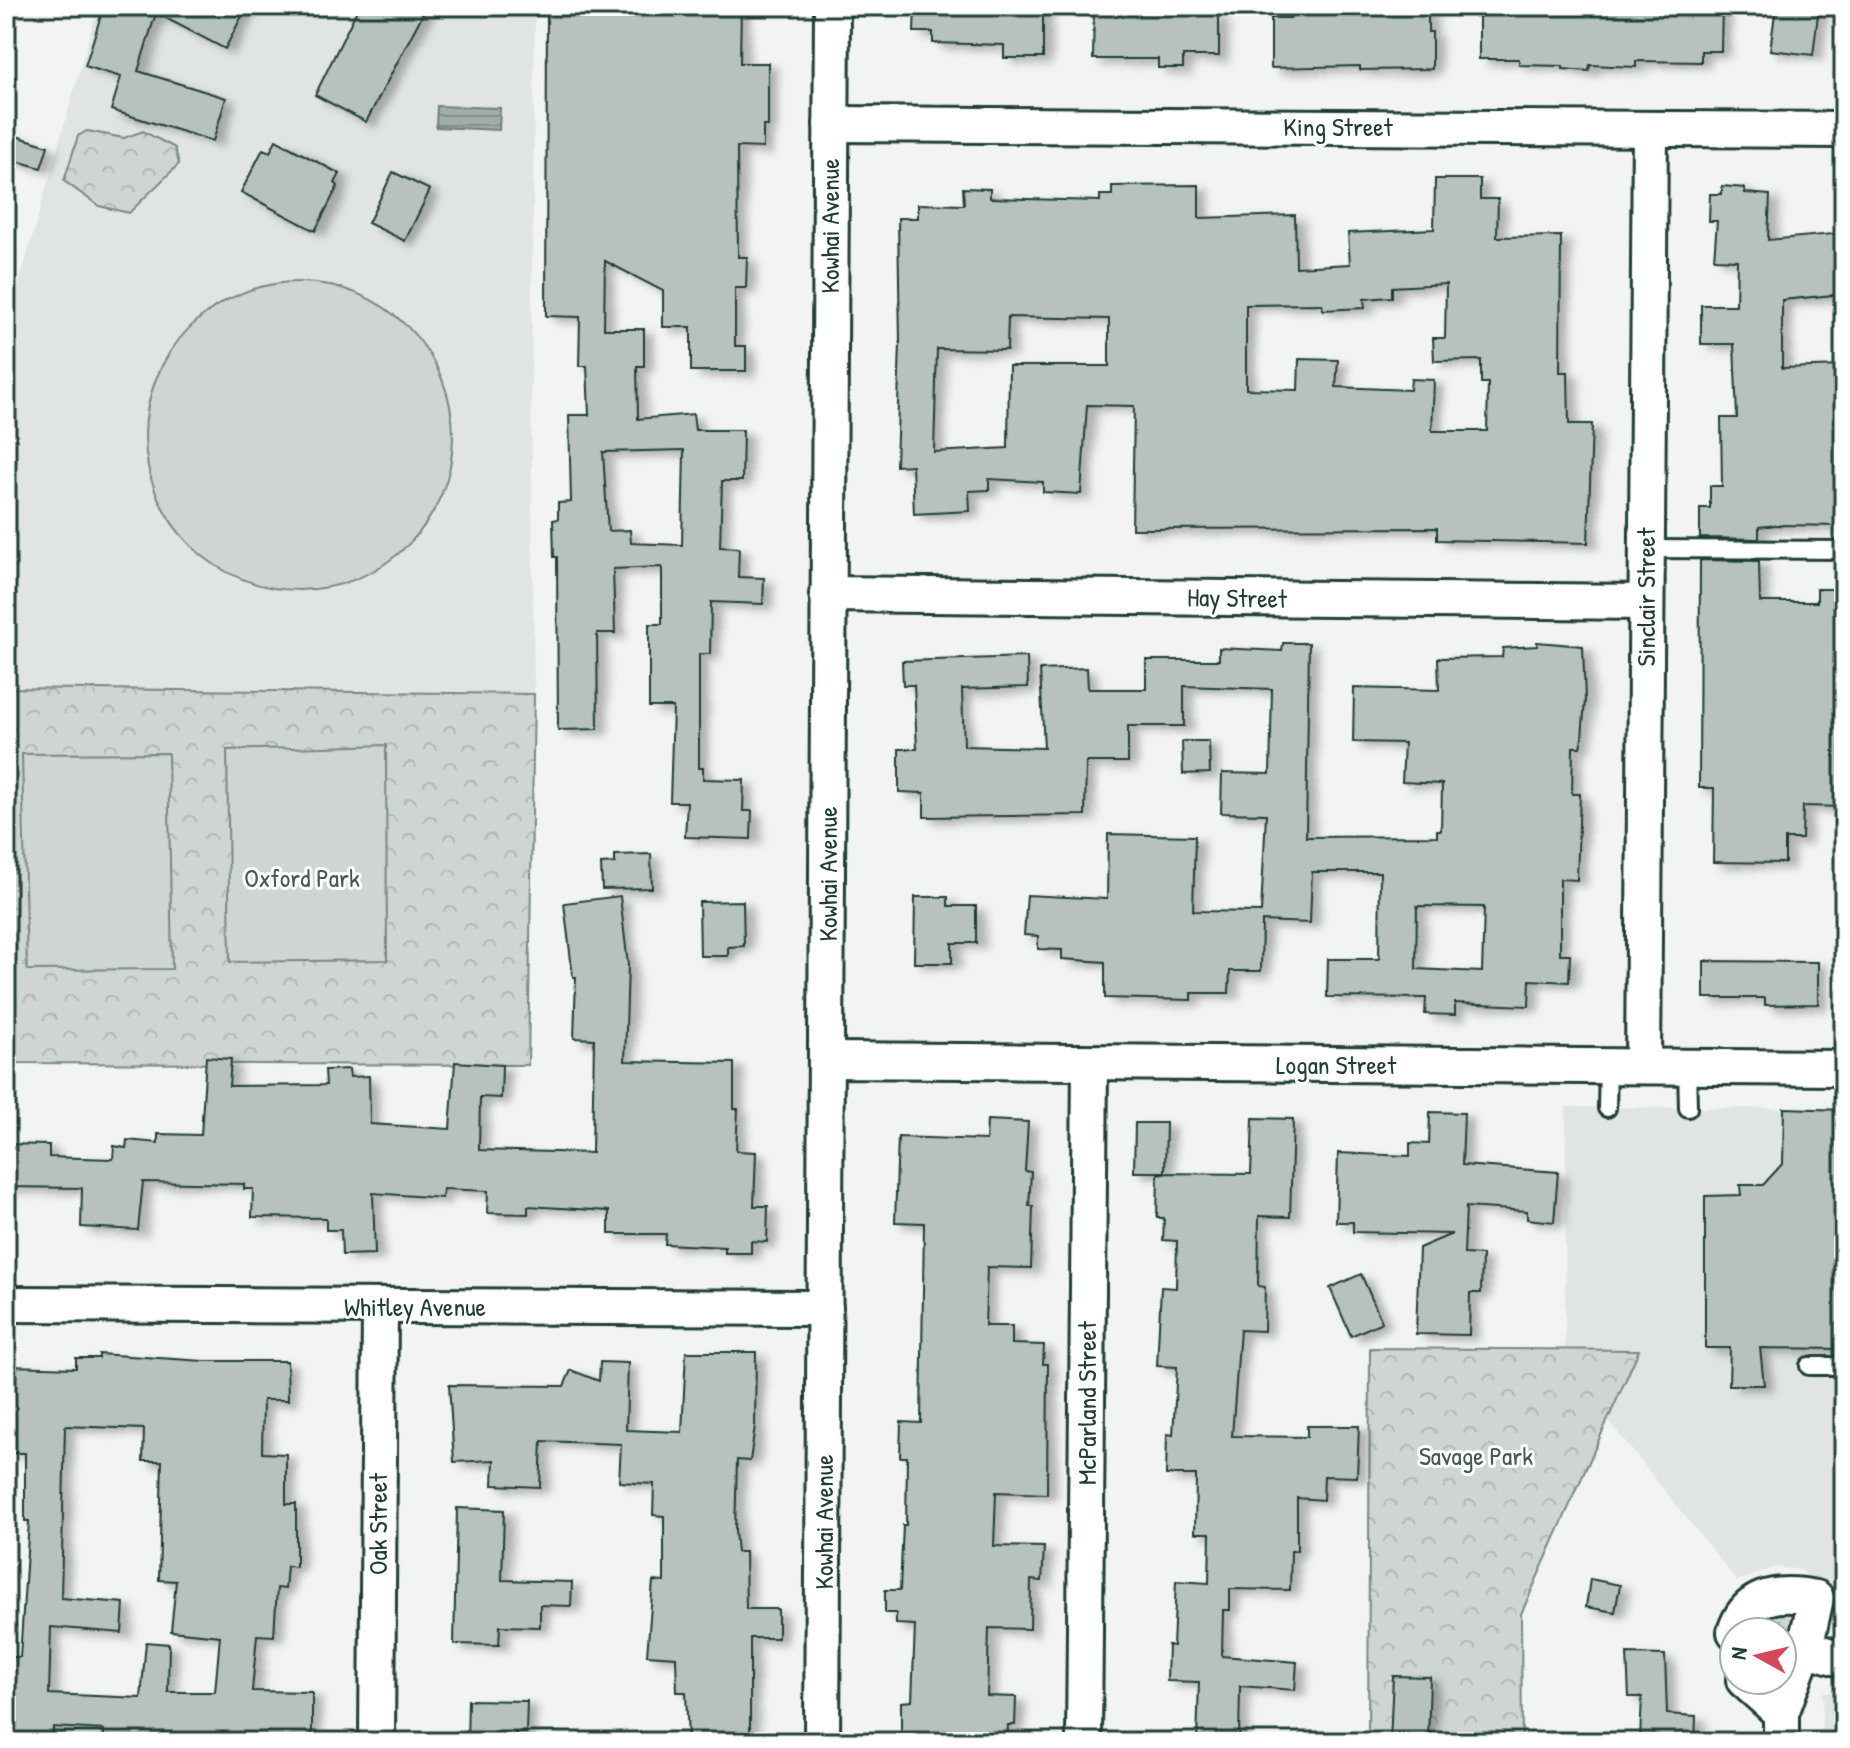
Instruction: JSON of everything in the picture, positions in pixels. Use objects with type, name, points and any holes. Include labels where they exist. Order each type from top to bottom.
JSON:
[{"type":"street","name":"Kowhai Avenue","points":[[822,1742],[832,6]]},
{"type":"street","name":"King Street","points":[[831,124],[1844,130]]},
{"type":"street","name":"Sinclair Street","points":[[1643,1066],[1650,129]]},
{"type":"street","name":"Hay Street","points":[[827,594],[1646,602]]},
{"type":"street","name":"Logan Street","points":[[828,1060],[1844,1068]]},
{"type":"street","name":"McParland Street","points":[[1084,1742],[1090,1063]]},
{"type":"street","name":"Whitley Avenue","points":[[6,1304],[825,1308]]},
{"type":"street","name":"Oak Street","points":[[377,1742],[380,1306]]},
{"type":"street","points":[[1742,1616],[1752,1603],[1767,1595],[1793,1593],[1816,1598],[1805,1648],[1781,1727]]},
{"type":"street","points":[[1805,1648],[1844,1660]]},
{"type":"street","points":[[1757,1696],[1781,1727]]},
{"type":"lane","points":[[1647,549],[1844,550]]},
{"type":"lane","points":[[1607,1108],[1608,1066]]},
{"type":"lane","points":[[1687,1066],[1688,1108]]},
{"type":"lane","points":[[1809,1366],[1844,1366]]},
{"type":"shaded area","points":[[98,6],[535,6],[531,390],[534,694],[6,688],[6,330]]},
{"type":"shaded area","points":[[437,106],[500,108],[499,130],[436,127]]},
{"type":"shaded area","points":[[1566,1107],[1844,1109],[1844,1618],[1832,1612],[1802,1570],[1776,1567],[1737,1581],[1608,1420],[1639,1351],[1565,1350]]},
{"type":"shaded area","points":[[1823,1692],[1844,1693],[1844,1742],[1821,1742]]},
{"type":"green space","points":[[87,131],[124,138],[143,131],[175,148],[179,164],[129,213],[99,206],[64,181],[78,136]]},
{"type":"green space","points":[[299,282],[344,288],[372,300],[408,327],[435,363],[447,391],[453,436],[447,481],[435,509],[408,545],[372,572],[344,584],[299,590],[254,584],[226,572],[190,545],[163,509],[151,481],[145,436],[151,391],[163,363],[190,327],[226,300],[254,288]]},
{"type":"green space","name":"Oxford Park","points":[[6,688],[534,694],[528,1065],[6,1063]]},
{"type":"green space","points":[[386,745],[387,960],[230,962],[227,750]]},
{"type":"green space","points":[[168,753],[172,969],[27,970],[22,754]]},
{"type":"green space","name":"Savage Park","points":[[1370,1348],[1639,1350],[1521,1614],[1522,1742],[1368,1742]]},
{"type":"green space","points":[[1799,1606],[1795,1616],[1753,1616]]},
{"type":"building","points":[[104,6],[247,6],[225,49],[156,13],[138,71],[226,98],[213,141],[111,110],[121,77],[85,66]]},
{"type":"building","points":[[359,6],[427,6],[366,122],[315,95]]},
{"type":"building","points":[[547,6],[741,6],[740,63],[768,63],[768,126],[763,126],[763,148],[737,147],[738,257],[747,257],[746,288],[735,288],[735,346],[746,346],[746,371],[691,371],[691,327],[663,327],[663,291],[605,261],[604,329],[644,329],[644,366],[637,366],[638,419],[693,414],[695,430],[743,430],[742,481],[722,481],[720,547],[739,548],[738,577],[764,578],[763,604],[711,602],[710,654],[699,654],[699,768],[703,768],[703,779],[744,780],[743,811],[752,811],[751,839],[685,837],[687,802],[670,802],[673,707],[649,707],[649,624],[662,624],[662,567],[613,569],[615,633],[597,633],[598,729],[558,730],[557,557],[554,557],[553,520],[558,519],[558,503],[571,502],[569,415],[589,415],[587,366],[579,366],[580,317],[546,316]],"holes":[[[684,450],[682,545],[631,543],[630,530],[608,531],[603,452]]]},
{"type":"building","points":[[915,6],[1043,6],[1043,58],[1004,58],[1004,45],[933,43],[933,32],[914,32]]},
{"type":"building","points":[[1094,6],[1201,6],[1200,15],[1219,15],[1219,56],[1183,56],[1183,68],[1158,68],[1158,59],[1093,59]]},
{"type":"building","points":[[1290,6],[1428,7],[1432,69],[1360,70],[1360,66],[1271,68],[1271,18],[1290,18]]},
{"type":"building","points":[[1514,6],[1599,12],[1599,6],[1673,9],[1673,6],[1722,6],[1721,51],[1701,51],[1701,62],[1636,61],[1636,67],[1590,65],[1589,71],[1563,69],[1563,66],[1519,65],[1519,59],[1479,59],[1479,9],[1514,9]]},
{"type":"building","points":[[1776,6],[1819,6],[1813,55],[1770,50]]},
{"type":"building","points":[[13,135],[48,146],[41,168],[6,158]]},
{"type":"building","points":[[276,140],[340,174],[335,183],[338,186],[315,231],[241,192],[263,149],[270,152]]},
{"type":"building","points":[[393,172],[430,190],[405,241],[368,223]]},
{"type":"building","points":[[1435,179],[1480,179],[1480,199],[1498,199],[1497,237],[1561,236],[1560,372],[1568,372],[1569,424],[1592,424],[1588,543],[1437,540],[1437,528],[1132,529],[1134,406],[1087,405],[1081,494],[1043,492],[1043,482],[989,479],[989,490],[969,491],[970,511],[914,514],[912,465],[896,466],[900,343],[898,218],[918,218],[918,204],[964,205],[963,188],[990,189],[990,198],[1100,201],[1100,195],[1112,195],[1112,186],[1199,185],[1199,218],[1295,215],[1296,267],[1350,264],[1348,233],[1434,229]],"holes":[[[1446,284],[1445,338],[1433,338],[1434,361],[1481,360],[1481,383],[1488,383],[1487,431],[1432,431],[1434,380],[1411,379],[1410,390],[1336,387],[1338,360],[1299,359],[1298,390],[1246,389],[1246,305],[1322,304],[1323,310],[1365,308],[1364,299],[1392,297],[1392,287]],[[1008,317],[1109,319],[1109,366],[1009,366],[1008,448],[934,452],[937,349],[1007,350]]]},
{"type":"building","points":[[1722,186],[1745,188],[1745,193],[1770,195],[1768,240],[1844,233],[1844,294],[1782,300],[1782,368],[1844,366],[1844,526],[1777,525],[1759,527],[1759,539],[1700,538],[1700,508],[1710,508],[1710,486],[1722,486],[1721,418],[1737,418],[1734,344],[1701,344],[1701,305],[1736,305],[1737,260],[1714,259],[1717,221],[1709,221],[1710,194],[1722,194]]},
{"type":"building","points":[[1700,560],[1759,561],[1760,602],[1817,602],[1817,589],[1844,589],[1844,807],[1803,806],[1802,839],[1785,839],[1785,863],[1713,862],[1714,788],[1699,788]]},
{"type":"building","points":[[1537,642],[1583,646],[1585,700],[1580,747],[1573,747],[1572,794],[1580,794],[1577,880],[1560,879],[1560,954],[1570,954],[1569,982],[1530,980],[1529,1006],[1455,1003],[1455,1015],[1425,1014],[1426,998],[1327,997],[1328,959],[1379,959],[1380,872],[1312,872],[1310,923],[1262,921],[1261,971],[1230,971],[1229,993],[1191,993],[1191,1000],[1105,998],[1105,962],[1062,959],[1062,950],[1038,949],[1038,936],[1024,935],[1027,895],[1107,899],[1108,834],[1195,836],[1193,911],[1261,912],[1266,814],[1221,813],[1222,773],[1270,774],[1272,689],[1184,686],[1184,726],[1128,726],[1128,762],[1086,762],[1085,815],[924,817],[924,793],[899,792],[899,749],[917,749],[914,685],[903,685],[902,661],[1027,657],[1028,687],[962,689],[964,746],[1044,748],[1040,670],[1087,668],[1088,689],[1146,689],[1146,660],[1219,660],[1219,648],[1282,651],[1283,643],[1309,643],[1306,837],[1437,836],[1437,830],[1441,830],[1442,784],[1402,782],[1404,743],[1353,742],[1354,688],[1439,690],[1438,658],[1502,657],[1503,648],[1537,646]],"holes":[[[1417,906],[1484,907],[1482,972],[1416,969]]]},
{"type":"building","points":[[1182,741],[1209,741],[1210,773],[1183,774]]},
{"type":"building","points":[[651,854],[652,888],[602,889],[601,864],[615,863],[615,855]]},
{"type":"building","points":[[620,896],[628,965],[625,1061],[734,1063],[734,1109],[738,1109],[736,1151],[756,1152],[754,1206],[768,1206],[767,1242],[751,1241],[751,1253],[725,1253],[725,1247],[665,1244],[666,1234],[609,1234],[609,1211],[528,1206],[528,1214],[487,1213],[488,1191],[443,1189],[442,1198],[373,1193],[375,1254],[342,1255],[341,1230],[326,1230],[326,1218],[252,1217],[253,1189],[244,1189],[244,1184],[143,1182],[138,1230],[81,1227],[82,1188],[6,1187],[6,1144],[49,1145],[49,1157],[113,1159],[114,1146],[126,1148],[127,1140],[158,1143],[158,1134],[201,1135],[206,1057],[231,1059],[229,1086],[326,1085],[325,1070],[349,1069],[350,1077],[369,1076],[370,1124],[450,1129],[455,1062],[502,1065],[501,1098],[480,1097],[479,1150],[592,1153],[594,1039],[574,1038],[576,977],[573,977],[564,903]]},
{"type":"building","points":[[915,897],[948,897],[948,906],[976,906],[976,943],[952,943],[952,963],[914,963]]},
{"type":"building","points":[[743,901],[744,946],[728,947],[728,956],[700,956],[699,902]]},
{"type":"building","points":[[1704,961],[1818,962],[1818,1004],[1765,1005],[1765,998],[1704,998]]},
{"type":"building","points":[[1784,1108],[1844,1110],[1844,1349],[1760,1348],[1764,1385],[1729,1385],[1730,1348],[1705,1348],[1705,1196],[1741,1195],[1740,1185],[1763,1185],[1783,1163]]},
{"type":"building","points":[[1430,1112],[1464,1113],[1462,1165],[1558,1172],[1554,1222],[1527,1219],[1527,1211],[1466,1207],[1464,1254],[1482,1255],[1481,1293],[1470,1293],[1469,1335],[1416,1334],[1419,1248],[1452,1234],[1353,1232],[1353,1222],[1336,1222],[1338,1153],[1410,1156],[1410,1143],[1429,1144]]},
{"type":"building","points":[[1253,1118],[1293,1119],[1290,1217],[1259,1216],[1258,1286],[1265,1287],[1264,1331],[1240,1330],[1232,1436],[1307,1437],[1307,1426],[1359,1426],[1357,1477],[1324,1476],[1323,1500],[1297,1498],[1297,1551],[1291,1551],[1290,1590],[1230,1589],[1230,1610],[1223,1610],[1222,1656],[1297,1662],[1295,1690],[1240,1686],[1239,1742],[1197,1742],[1199,1682],[1167,1681],[1168,1645],[1173,1646],[1176,1581],[1209,1583],[1210,1533],[1195,1533],[1196,1475],[1166,1475],[1167,1434],[1173,1435],[1177,1367],[1157,1366],[1161,1287],[1176,1288],[1177,1241],[1163,1240],[1164,1218],[1157,1218],[1158,1173],[1251,1174]]},
{"type":"building","points":[[987,1120],[1028,1122],[1025,1171],[1031,1172],[1029,1206],[1033,1206],[1031,1268],[987,1267],[985,1326],[1012,1326],[1012,1344],[1044,1345],[1043,1364],[1048,1364],[1047,1494],[996,1492],[994,1546],[1044,1547],[1042,1581],[1031,1580],[1030,1629],[989,1628],[987,1696],[1016,1697],[1015,1725],[1008,1725],[1007,1742],[901,1742],[901,1702],[912,1701],[915,1625],[896,1624],[896,1613],[885,1613],[885,1590],[900,1590],[903,1525],[906,1525],[907,1457],[900,1457],[901,1422],[921,1423],[924,1223],[895,1222],[898,1137],[986,1140]]},
{"type":"building","points":[[1135,1123],[1166,1123],[1165,1172],[1134,1172]]},
{"type":"building","points":[[1361,1274],[1382,1322],[1351,1336],[1330,1288]]},
{"type":"building","points":[[686,1352],[756,1352],[755,1426],[750,1461],[737,1460],[735,1531],[737,1552],[745,1552],[746,1609],[778,1609],[778,1638],[750,1638],[750,1742],[688,1742],[686,1692],[677,1692],[676,1657],[647,1655],[653,1581],[664,1582],[664,1516],[653,1515],[654,1484],[619,1482],[621,1444],[542,1441],[540,1487],[493,1485],[494,1460],[454,1462],[449,1385],[564,1386],[571,1370],[599,1381],[600,1362],[628,1363],[626,1430],[682,1432]]},
{"type":"building","points":[[99,1354],[204,1361],[287,1361],[288,1400],[263,1400],[262,1453],[286,1454],[286,1504],[296,1504],[296,1567],[287,1566],[285,1589],[277,1588],[274,1636],[257,1635],[252,1691],[312,1692],[312,1742],[130,1738],[130,1742],[104,1742],[104,1730],[53,1727],[53,1742],[6,1742],[7,1657],[20,1657],[29,1521],[25,1521],[25,1453],[12,1453],[12,1419],[9,1419],[11,1366],[76,1368],[76,1358],[99,1358]],"holes":[[[65,1426],[144,1429],[143,1461],[162,1461],[159,1580],[176,1581],[171,1631],[220,1636],[215,1692],[168,1692],[169,1644],[146,1642],[141,1698],[49,1694],[51,1627],[122,1633],[124,1603],[61,1598]]]},
{"type":"building","points":[[457,1508],[504,1510],[502,1580],[572,1582],[571,1606],[540,1605],[540,1627],[500,1626],[499,1645],[454,1644]]},
{"type":"building","points":[[1590,1579],[1620,1585],[1615,1612],[1586,1607]]},
{"type":"building","points":[[1627,1654],[1665,1655],[1667,1714],[1696,1716],[1695,1742],[1640,1738],[1642,1697],[1629,1697]]},
{"type":"building","points":[[1393,1676],[1430,1677],[1428,1742],[1390,1742]]},
{"type":"building","points":[[468,1700],[527,1701],[526,1733],[515,1733],[515,1742],[467,1742]]}]
